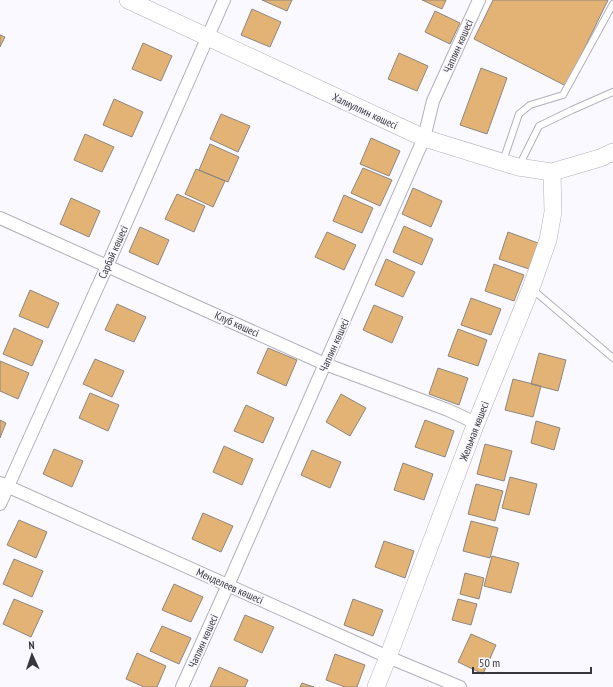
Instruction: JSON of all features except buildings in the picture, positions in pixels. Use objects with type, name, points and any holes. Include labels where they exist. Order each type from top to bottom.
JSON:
[{"type":"street","name":"Халиуллин көшесі","points":[[128,0],[424,138],[510,165],[552,172],[600,158],[613,152]]},
{"type":"street","name":"Сарбай көшесі","points":[[0,504],[4,484],[107,266],[224,0]]},
{"type":"street","name":"Чаплин көшесі","points":[[182,687],[424,138],[433,101],[479,0]]},
{"type":"street","name":"Жельмая көшесі","points":[[376,687],[476,423],[548,240],[553,212],[552,172]]},
{"type":"street","name":"Клуб көшесі","points":[[0,218],[325,364],[448,410],[476,423]]},
{"type":"street","name":"Менделеев көшесі","points":[[4,484],[388,657],[460,687]]},
{"type":"lane","points":[[510,165],[520,114],[530,104],[563,95],[613,4]]},
{"type":"lane","points":[[510,165],[539,126],[613,92]]},
{"type":"lane","points":[[530,288],[613,358]]}]
